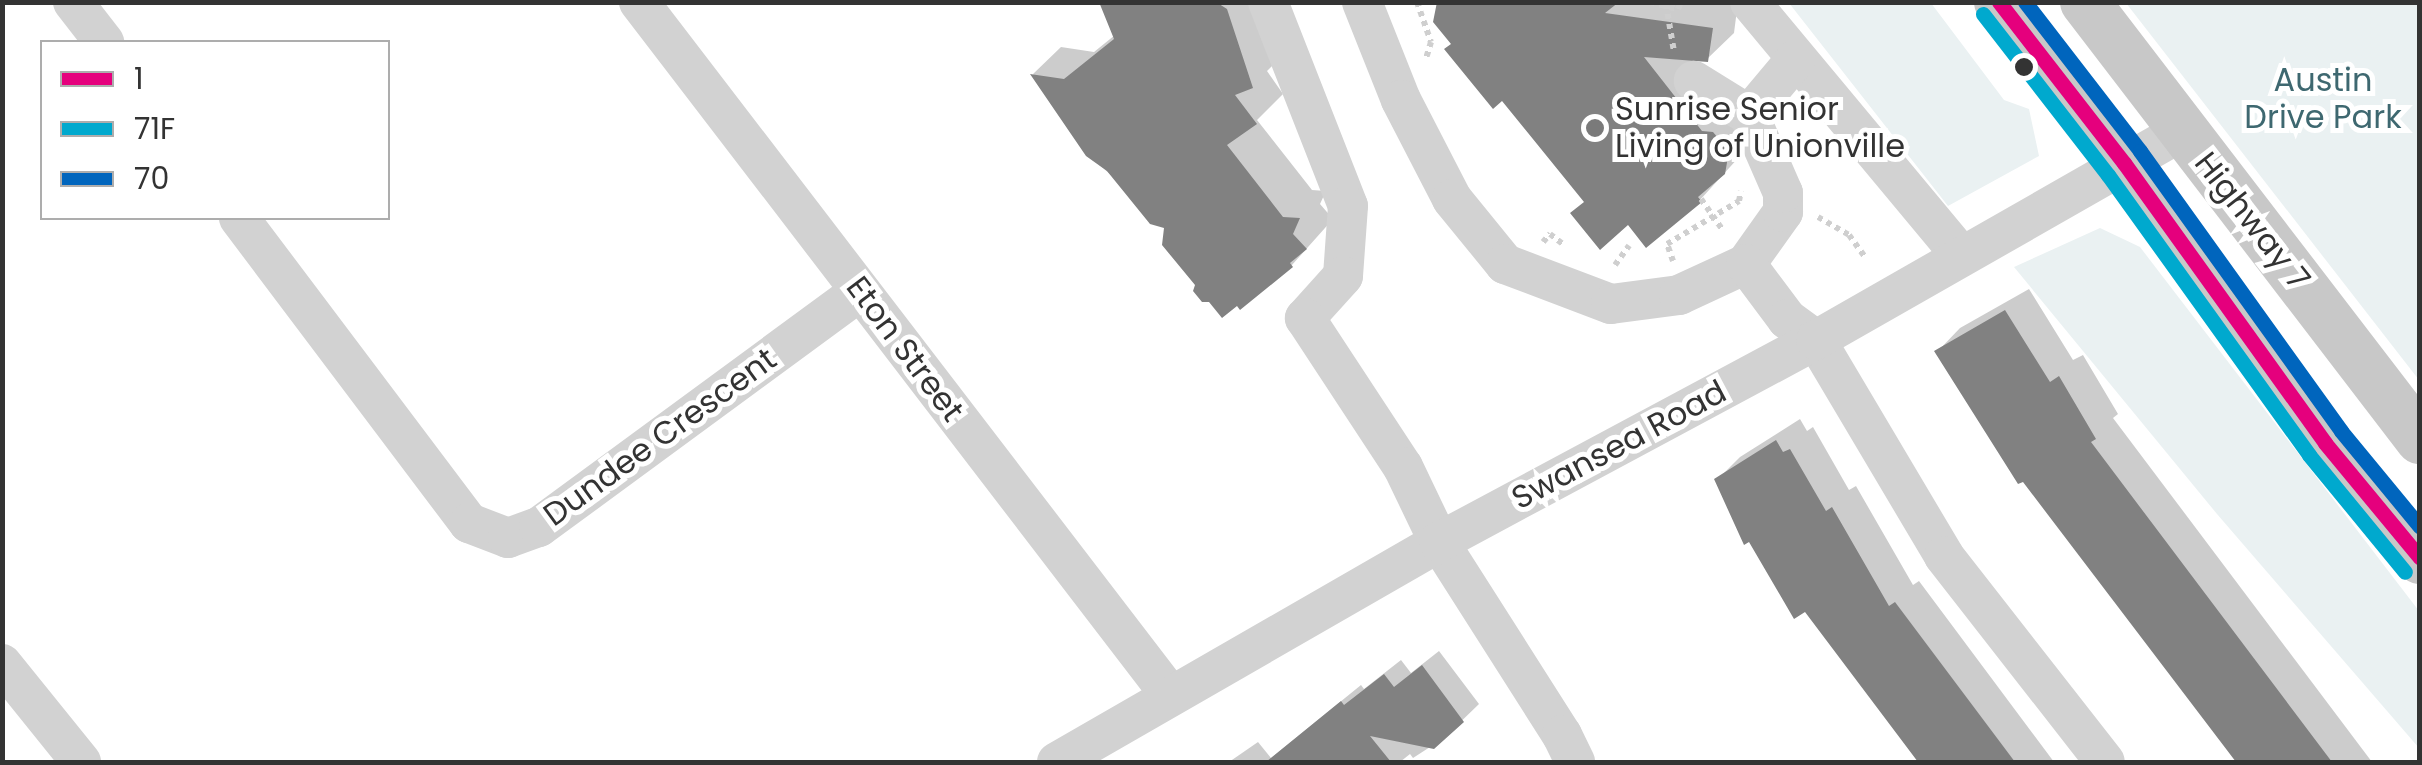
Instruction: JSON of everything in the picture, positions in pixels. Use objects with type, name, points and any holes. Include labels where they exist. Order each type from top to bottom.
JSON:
[{"type":"main road","name":"Highway 7","points":[[1999,2],[2124,163],[2325,442],[2420,559]]},
{"type":"main road","name":"Highway 7","points":[[2085,2],[2420,439]]},
{"type":"street","points":[[74,2],[102,40]]},
{"type":"street","name":"Eton Street","points":[[639,2],[1171,696]]},
{"type":"street","points":[[1268,2],[1348,206],[1342,276],[1305,318],[1402,468],[1439,542],[1562,735],[1574,762]]},
{"type":"street","points":[[1362,2],[1401,100],[1452,199],[1505,264],[1611,304],[1679,295],[1746,264],[1783,212],[1783,194],[1748,116],[1685,75]]},
{"type":"street","points":[[1750,2],[1960,255]]},
{"type":"street","points":[[1748,116],[1796,59]]},
{"type":"street","name":"Swansea Road","points":[[1057,762],[1439,542],[1816,340],[2182,131]]},
{"type":"street","name":"Dundee Crescent","points":[[241,220],[469,523],[508,538],[539,527],[860,292]]},
{"type":"street","points":[[1746,264],[1787,319],[1816,340],[1944,556],[2105,762]]},
{"type":"street","points":[[2,664],[81,762]]},
{"type":"path","points":[[1417,2],[1430,42],[1424,68]]},
{"type":"path","points":[[1650,2],[1678,9],[1681,2]]},
{"type":"path","points":[[1666,4],[1685,75]]},
{"type":"path","points":[[1661,273],[1676,270],[1666,244],[1739,200],[1742,186]]},
{"type":"path","points":[[1532,254],[1550,234],[1576,254]]},
{"type":"path","points":[[1628,275],[1611,273],[1629,246]]},
{"type":"green space","points":[[1789,3],[1931,3],[2004,100],[2029,109],[2039,156],[1948,206]]},
{"type":"green space","name":"Austin Drive Park","points":[[2126,3],[2419,3],[2419,380]]},
{"type":"green space","points":[[2100,228],[2140,247],[2419,611],[2419,748],[2217,514],[2014,267]]},
{"type":"building","points":[[1099,2],[1216,2],[1227,9],[1253,88],[1235,95],[1257,124],[1227,145],[1283,217],[1300,218],[1293,234],[1307,249],[1290,263],[1293,267],[1240,310],[1237,306],[1222,318],[1209,302],[1202,302],[1193,291],[1195,285],[1162,245],[1164,228],[1150,224],[1107,171],[1086,156],[1030,74],[1064,79],[1114,39]]},
{"type":"building","name":"Sunrise Senior Living of Unionville","points":[[1437,2],[1619,2],[1605,13],[1713,28],[1708,62],[1644,57],[1702,131],[1713,132],[1729,151],[1725,174],[1698,197],[1702,202],[1646,248],[1628,225],[1600,250],[1570,213],[1584,202],[1502,101],[1493,109],[1444,49],[1451,44],[1433,22]]},
{"type":"building","points":[[2005,310],[2050,382],[2059,376],[2096,439],[2091,442],[2332,762],[2236,762],[2023,482],[2018,484],[1934,351]]},
{"type":"building","points":[[1776,440],[1783,452],[1790,449],[1826,511],[1832,507],[1889,606],[1895,602],[2015,762],[1918,762],[1805,612],[1794,619],[1749,542],[1744,545],[1714,479]]},
{"type":"building","points":[[1422,665],[1464,722],[1434,749],[1370,736],[1391,762],[1266,762],[1341,701],[1344,705],[1384,674],[1394,687]]},
{"type":"transit line","name":"1","points":[[1999,2],[2124,163],[2325,443],[2420,558]]},
{"type":"transit line","name":"70","points":[[2025,2],[2140,151],[2341,431],[2420,527]]},
{"type":"transit line","name":"71F","points":[[1983,14],[2108,175],[2309,455],[2405,572]]},
{"type":"place","name":"Sunrise Senior Living of Unionville","points":[[1595,128]]}]
